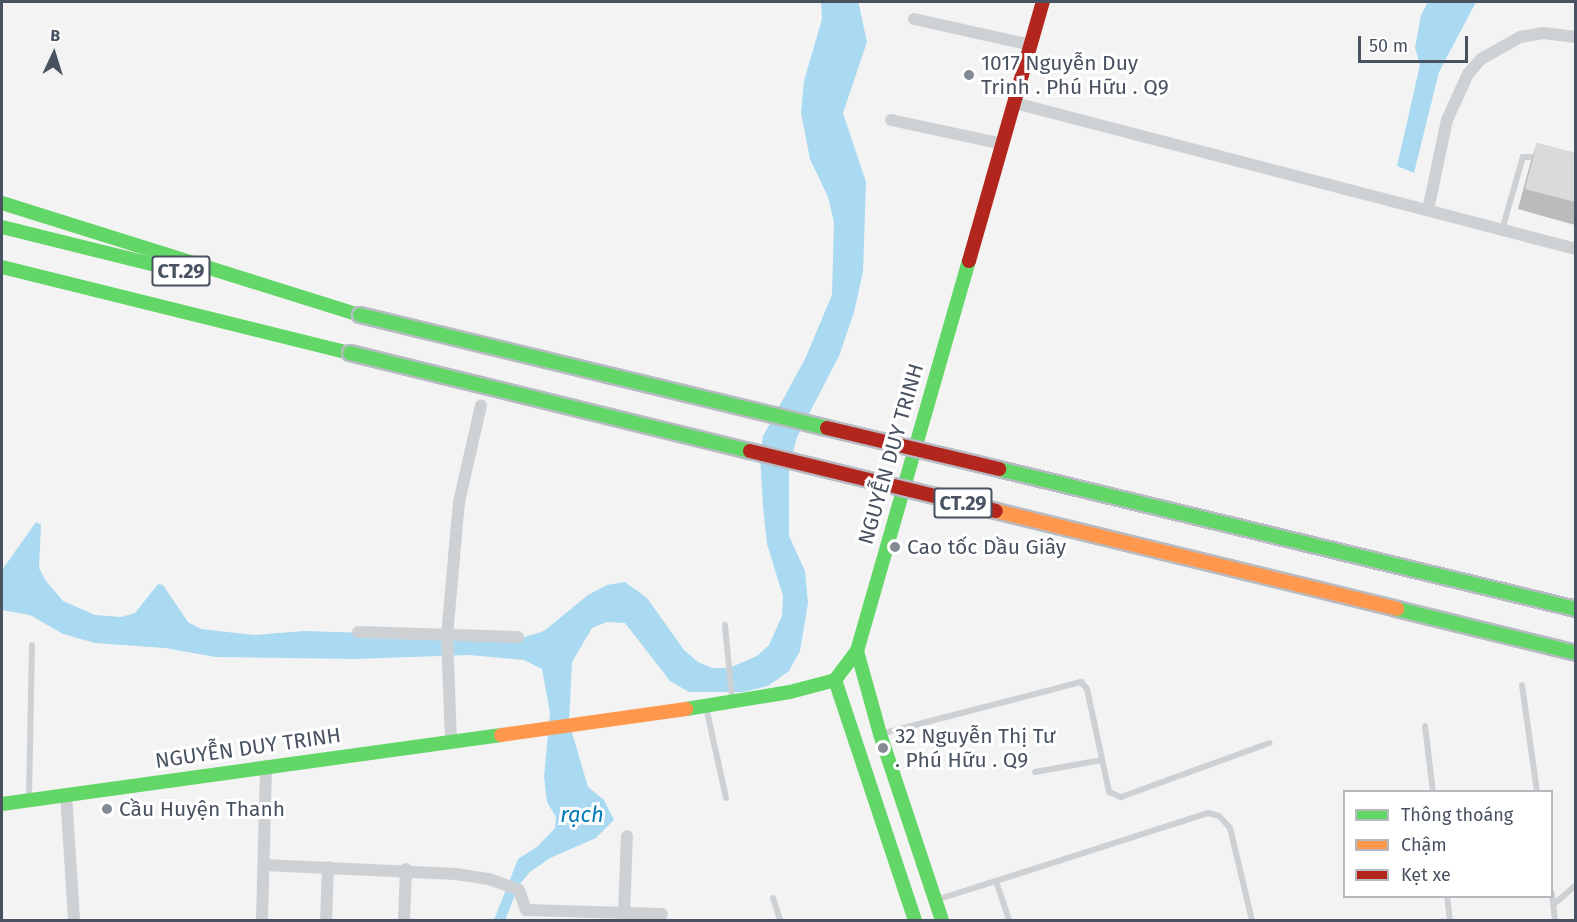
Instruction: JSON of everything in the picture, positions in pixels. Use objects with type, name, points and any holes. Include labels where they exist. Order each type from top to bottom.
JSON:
[{"type":"main road","name":"NGUYỄN DUY TRINH","points":[[835,680],[857,651],[1043,2]]},
{"type":"main road","points":[[2,203],[360,315]]},
{"type":"main road","name":"CT.29","points":[[2,227],[1575,609]]},
{"type":"main road","name":"CT.29","points":[[2,267],[1575,653]]},
{"type":"main road","points":[[2,273],[350,353]]},
{"type":"main road","points":[[857,651],[880,734],[942,921]]},
{"type":"main road","points":[[706,706],[835,680],[915,921]]},
{"type":"main road","name":"NGUYỄN DUY TRINH","points":[[2,804],[706,706]]},
{"type":"street","points":[[914,19],[1030,45]]},
{"type":"street","points":[[1428,210],[1447,120],[1455,95],[1468,74],[1489,54],[1520,37],[1543,33],[1575,37]]},
{"type":"street","points":[[1015,103],[1575,249]]},
{"type":"street","points":[[891,120],[1003,144]]},
{"type":"street","points":[[451,740],[447,636],[459,502],[480,405]]},
{"type":"street","points":[[358,632],[518,637]]},
{"type":"street","points":[[262,921],[266,766]]},
{"type":"street","points":[[66,795],[74,921]]},
{"type":"street","points":[[624,913],[627,836]]},
{"type":"street","points":[[264,865],[406,869],[489,879],[519,890],[525,915],[662,914]]},
{"type":"street","points":[[326,921],[328,867]]},
{"type":"street","points":[[404,921],[406,869]]},
{"type":"lane","points":[[1502,230],[1523,158],[1531,155],[1553,160]]},
{"type":"lane","points":[[725,625],[733,702]]},
{"type":"lane","points":[[28,800],[32,645]]},
{"type":"lane","points":[[880,734],[1081,682],[1087,689],[1109,792],[1121,797],[1269,743]]},
{"type":"lane","points":[[1522,685],[1537,790]]},
{"type":"lane","points":[[706,706],[726,798]]},
{"type":"lane","points":[[1425,726],[1433,790]]},
{"type":"lane","points":[[1035,772],[1102,760]]},
{"type":"lane","points":[[935,900],[1208,813],[1219,816],[1230,828],[1252,921]]},
{"type":"lane","points":[[996,881],[1009,921]]},
{"type":"lane","points":[[1553,905],[1575,885]]},
{"type":"lane","points":[[773,898],[780,921]]},
{"type":"lane","points":[[1447,898],[1450,921]]},
{"type":"lane","points":[[1552,898],[1555,921]]},
{"type":"water","name":"rạch","points":[[821,2],[858,2],[859,5],[867,42],[843,113],[866,182],[863,272],[854,312],[839,356],[797,437],[789,467],[789,536],[805,571],[808,603],[800,651],[789,671],[768,686],[743,692],[689,692],[670,681],[625,623],[607,622],[592,628],[572,662],[569,722],[588,787],[604,800],[614,820],[596,838],[550,858],[530,872],[519,885],[505,920],[494,920],[518,859],[537,847],[555,828],[556,817],[547,802],[544,777],[550,713],[542,669],[524,660],[469,655],[354,659],[215,657],[165,648],[95,643],[63,634],[30,615],[2,610],[2,570],[36,522],[41,525],[39,568],[46,581],[63,601],[95,615],[121,617],[135,613],[158,584],[163,585],[188,622],[201,629],[254,635],[304,631],[522,638],[544,631],[588,595],[607,585],[625,582],[647,598],[684,650],[698,662],[712,668],[729,668],[757,656],[769,645],[782,616],[783,596],[767,544],[760,456],[763,436],[805,359],[832,295],[834,222],[828,197],[810,159],[801,113],[804,81],[822,19]]},
{"type":"water","points":[[1428,2],[1476,2],[1439,72],[1414,173],[1397,166],[1420,65],[1415,48],[1421,15]]},
{"type":"building","points":[[1537,143],[1575,153],[1575,202],[1525,189]]},
{"type":"traffic: fast","points":[[2,203],[360,315]]},
{"type":"traffic: fast","points":[[2,227],[156,265]]},
{"type":"traffic: fast","points":[[686,709],[790,692],[835,680],[857,651],[969,261]]},
{"type":"traffic: fast","points":[[2,267],[350,353]]},
{"type":"traffic: fast","points":[[360,315],[827,428]]},
{"type":"traffic: fast","points":[[350,353],[750,451]]},
{"type":"traffic: fast","points":[[999,469],[1576,609]]},
{"type":"traffic: fast","points":[[1397,609],[1576,653]]},
{"type":"traffic: fast","points":[[857,651],[880,734],[942,920]]},
{"type":"traffic: fast","points":[[835,680],[915,920]]},
{"type":"traffic: fast","points":[[2,804],[501,735]]},
{"type":"traffic: slow","points":[[996,511],[1397,609]]},
{"type":"traffic: slow","points":[[501,735],[686,709]]},
{"type":"traffic: jam","points":[[969,261],[1043,2]]},
{"type":"traffic: jam","points":[[827,428],[999,469]]},
{"type":"traffic: jam","points":[[750,451],[996,511]]},
{"type":"place","name":"1017 Nguyễn Duy Trinh . Phú Hữu . Q9","points":[[969,75]]},
{"type":"place","name":"Cao tốc Dầu Giây","points":[[895,547]]},
{"type":"place","name":"32 Nguyễn Thị Tư . Phú Hữu . Q9","points":[[883,748]]},
{"type":"place","name":"Cầu Huyện Thanh","points":[[107,809]]}]
